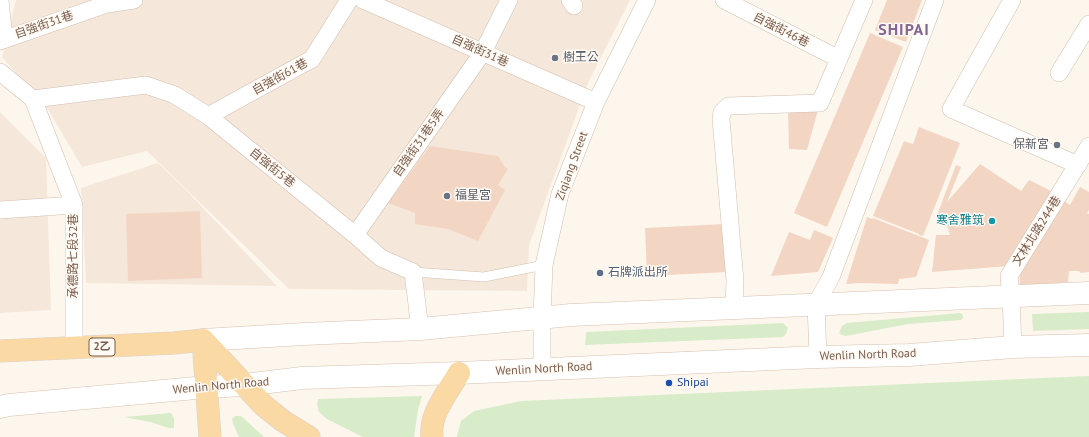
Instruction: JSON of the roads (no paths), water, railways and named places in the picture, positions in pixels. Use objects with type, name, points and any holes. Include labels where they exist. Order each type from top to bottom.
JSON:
[{"type":"main road","points":[[203,340],[420,329],[571,315],[1089,293]]},
{"type":"main road","points":[[203,340],[263,405],[283,421],[309,437]]},
{"type":"main road","points":[[203,340],[210,437]]},
{"type":"main road","name":"2乙","points":[[0,351],[174,343],[203,340]]},
{"type":"main road","name":"Wenlin North Road","points":[[0,407],[9,404],[244,385],[302,378],[459,373],[818,357],[909,355],[1013,347],[1089,345]]},
{"type":"main road","points":[[432,437],[431,428],[439,406],[459,373]]},
{"type":"street","points":[[0,0],[2,40]]},
{"type":"street","name":"自強街31巷","points":[[2,40],[107,2],[134,0]]},
{"type":"street","name":"自強街61巷","points":[[208,116],[312,59],[349,0]]},
{"type":"street","name":"自強街31巷","points":[[363,0],[596,102]]},
{"type":"street","name":"自強街31巷5弄","points":[[355,234],[483,52],[509,0]]},
{"type":"street","name":"Ziqiang Street","points":[[542,369],[544,265],[560,194],[596,102],[647,0]]},
{"type":"street","name":"自強街46巷","points":[[724,0],[839,59]]},
{"type":"street","points":[[734,308],[735,281],[720,119],[722,112],[728,106],[820,103],[864,0]]},
{"type":"street","points":[[818,357],[816,304],[831,277],[935,0]]},
{"type":"street","points":[[1012,0],[951,109],[1078,165]]},
{"type":"street","points":[[1059,73],[1089,24]]},
{"type":"street","points":[[0,72],[33,98]]},
{"type":"street","name":"自強街5巷","points":[[33,98],[146,84],[175,95],[208,116],[355,234],[381,258],[412,272]]},
{"type":"street","name":"承德路七段32巷","points":[[33,98],[74,205],[74,348]]},
{"type":"street","name":"文林北路244巷","points":[[1013,347],[1009,276],[1089,146]]},
{"type":"street","points":[[0,210],[74,205]]},
{"type":"street","points":[[412,272],[420,329]]},
{"type":"lane","name":"自強街5巷","points":[[412,272],[484,277],[544,265]]},
{"type":"place","name":"樹王公","points":[[555,58]]},
{"type":"place","name":"保新宮","points":[[1057,145]]},
{"type":"place","name":"福星宮","points":[[447,196]]},
{"type":"place","name":"寒舍雅筑","points":[[992,221]]},
{"type":"place","name":"石牌派出所","points":[[600,273]]},
{"type":"place","name":"Shipai","points":[[669,383]]},
{"type":"district","name":"SHIPAI","points":[[904,30]]}]
